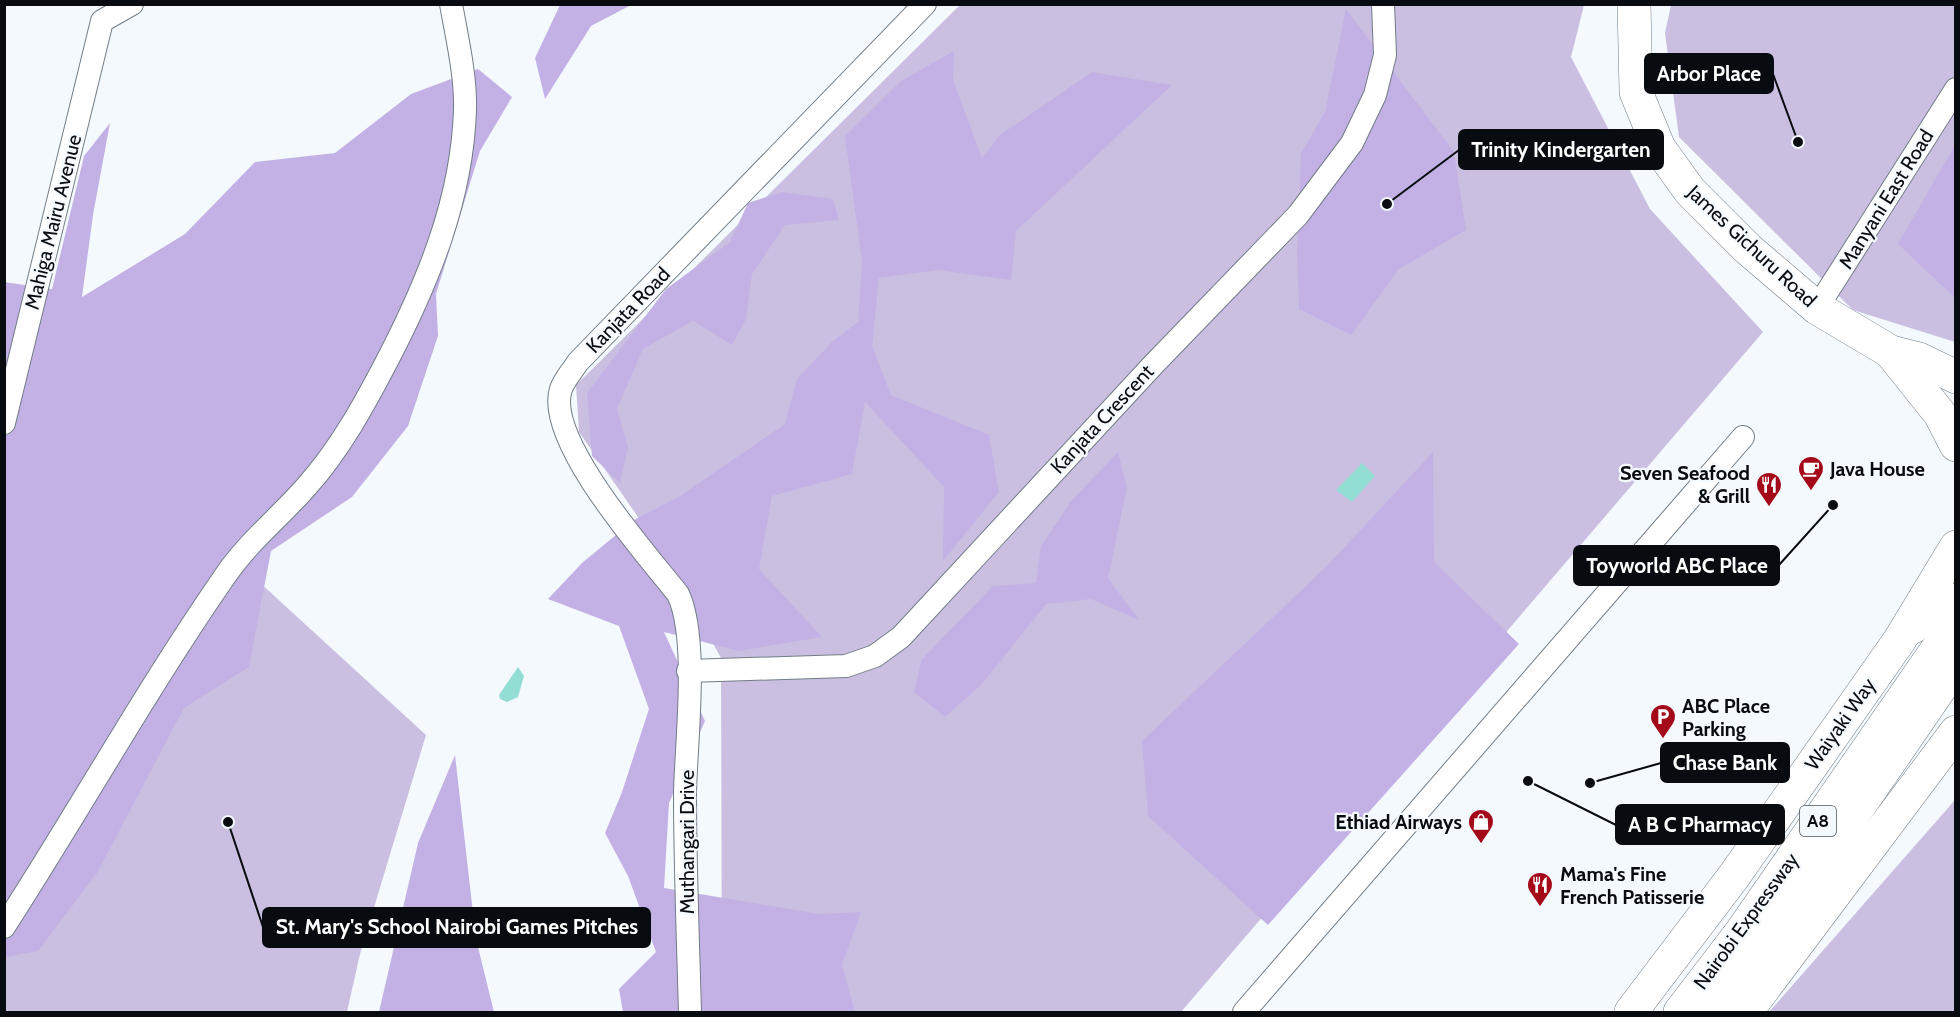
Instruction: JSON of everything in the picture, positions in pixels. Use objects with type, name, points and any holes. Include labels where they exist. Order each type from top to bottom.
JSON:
[{"type":"main road","name":"James Gichuru Road","points":[[1634,4],[1636,92],[1659,148],[1690,191],[1748,249],[1817,308],[1891,352]]},
{"type":"main road","points":[[1891,352],[1919,359],[1956,377]]},
{"type":"main road","points":[[1891,352],[1940,414],[1956,446]]},
{"type":"main road","name":"Waiyaki Way","points":[[1632,1012],[1734,876],[1899,641],[1956,547]]},
{"type":"main road","points":[[1899,641],[1939,604],[1956,600]]},
{"type":"main road","name":"Nairobi Expressway","points":[[1680,1012],[1742,931],[1956,622]]},
{"type":"main road","name":"Nairobi Expressway","points":[[1711,1012],[1770,936],[1956,665]]},
{"type":"main road","points":[[1746,1012],[1956,732]]},
{"type":"street","name":"Mahiga Mairu Avenue","points":[[4,423],[102,21],[132,4]]},
{"type":"street","points":[[4,927],[161,670],[227,573],[278,513],[307,486],[358,417],[408,322],[440,245],[457,185],[465,108],[451,4]]},
{"type":"street","name":"Kanjata Road","points":[[688,671],[688,633],[683,605],[678,594],[593,486],[570,445],[561,419],[560,390],[578,362],[925,4]]},
{"type":"street","name":"Kanjata Crescent","points":[[688,671],[846,666],[875,656],[901,637],[1153,364],[1298,215],[1352,143],[1375,95],[1385,55],[1383,4]]},
{"type":"street","name":"Manyani East Road","points":[[1817,308],[1956,89]]},
{"type":"street","points":[[1244,1012],[1334,912],[1743,437]]},
{"type":"street","name":"Muthangari Drive","points":[[688,671],[686,793],[690,1012]]},
{"type":"shaded area","points":[[961,4],[1584,5],[1571,57],[1650,209],[1763,332],[1181,1012],[722,1012],[721,658],[661,550],[579,432],[576,385]]},
{"type":"shaded area","points":[[560,5],[631,5],[591,26],[545,99],[535,58]]},
{"type":"shaded area","points":[[1671,5],[1955,5],[1955,342],[1853,310],[1679,137],[1665,33]]},
{"type":"shaded area","points":[[1346,9],[1454,152],[1466,230],[1399,269],[1351,335],[1299,309],[1297,254],[1301,153],[1325,112]]},
{"type":"shaded area","points":[[954,51],[953,80],[982,158],[1000,135],[1092,72],[1172,85],[1016,231],[1011,280],[938,270],[879,278],[872,346],[891,395],[989,435],[999,492],[943,561],[944,487],[865,402],[852,474],[772,496],[759,569],[822,637],[739,651],[664,632],[705,721],[669,803],[664,888],[819,914],[861,912],[842,965],[855,1012],[623,1012],[619,989],[656,952],[628,876],[605,833],[622,792],[649,709],[619,626],[548,599],[582,563],[634,520],[680,496],[785,424],[797,379],[832,342],[858,322],[862,262],[845,136],[901,81]]},
{"type":"shaded area","points":[[478,69],[512,97],[480,151],[436,294],[438,336],[408,426],[352,497],[271,551],[249,667],[184,708],[97,873],[38,951],[5,957],[4,282],[52,289],[84,156],[110,123],[93,215],[82,297],[185,234],[255,162],[335,153],[411,94]]},
{"type":"shaded area","points":[[1955,145],[1955,298],[1898,244]]},
{"type":"shaded area","points":[[782,192],[833,199],[839,220],[785,225],[752,274],[746,319],[732,345],[693,321],[643,349],[617,409],[628,447],[620,483],[592,456],[587,393],[666,289],[730,242],[748,203]]},
{"type":"shaded area","points":[[1118,452],[1127,488],[1108,578],[1139,620],[1091,599],[1046,604],[982,684],[945,717],[914,692],[922,659],[993,586],[1036,583],[1041,546],[1071,501]]},
{"type":"shaded area","points":[[1433,452],[1434,562],[1519,644],[1268,925],[1148,816],[1142,741],[1327,566]]},
{"type":"shaded area","points":[[1362,463],[1375,476],[1352,502],[1336,490]]},
{"type":"shaded area","points":[[220,546],[426,735],[360,954],[347,1012],[5,1012],[5,909]]},
{"type":"shaded area","points":[[518,667],[524,676],[518,697],[507,702],[500,699],[499,695]]},
{"type":"shaded area","points":[[455,755],[476,939],[494,1012],[379,1012],[418,843]]},
{"type":"shaded area","points":[[1955,800],[1955,1012],[1769,1012]]},
{"type":"place","name":"Arbor Place","points":[[1798,142]]},
{"type":"place","name":"Trinity Kindergarten","points":[[1387,204]]},
{"type":"place","name":"Java House","points":[[1811,492]]},
{"type":"place","name":"Toyworld ABC Place","points":[[1833,505]]},
{"type":"place","name":"Seven Seafood & Grill","points":[[1769,508]]},
{"type":"place","name":"ABC Place Parking","points":[[1663,740]]},
{"type":"place","name":"A B C Pharmacy","points":[[1528,781]]},
{"type":"place","name":"Chase Bank","points":[[1590,783]]},
{"type":"place","name":"St. Mary's School Nairobi Games Pitches","points":[[228,822]]},
{"type":"place","name":"Ethiad Airways","points":[[1481,845]]},
{"type":"place","name":"Mama's Fine French Patisserie","points":[[1540,908]]}]
